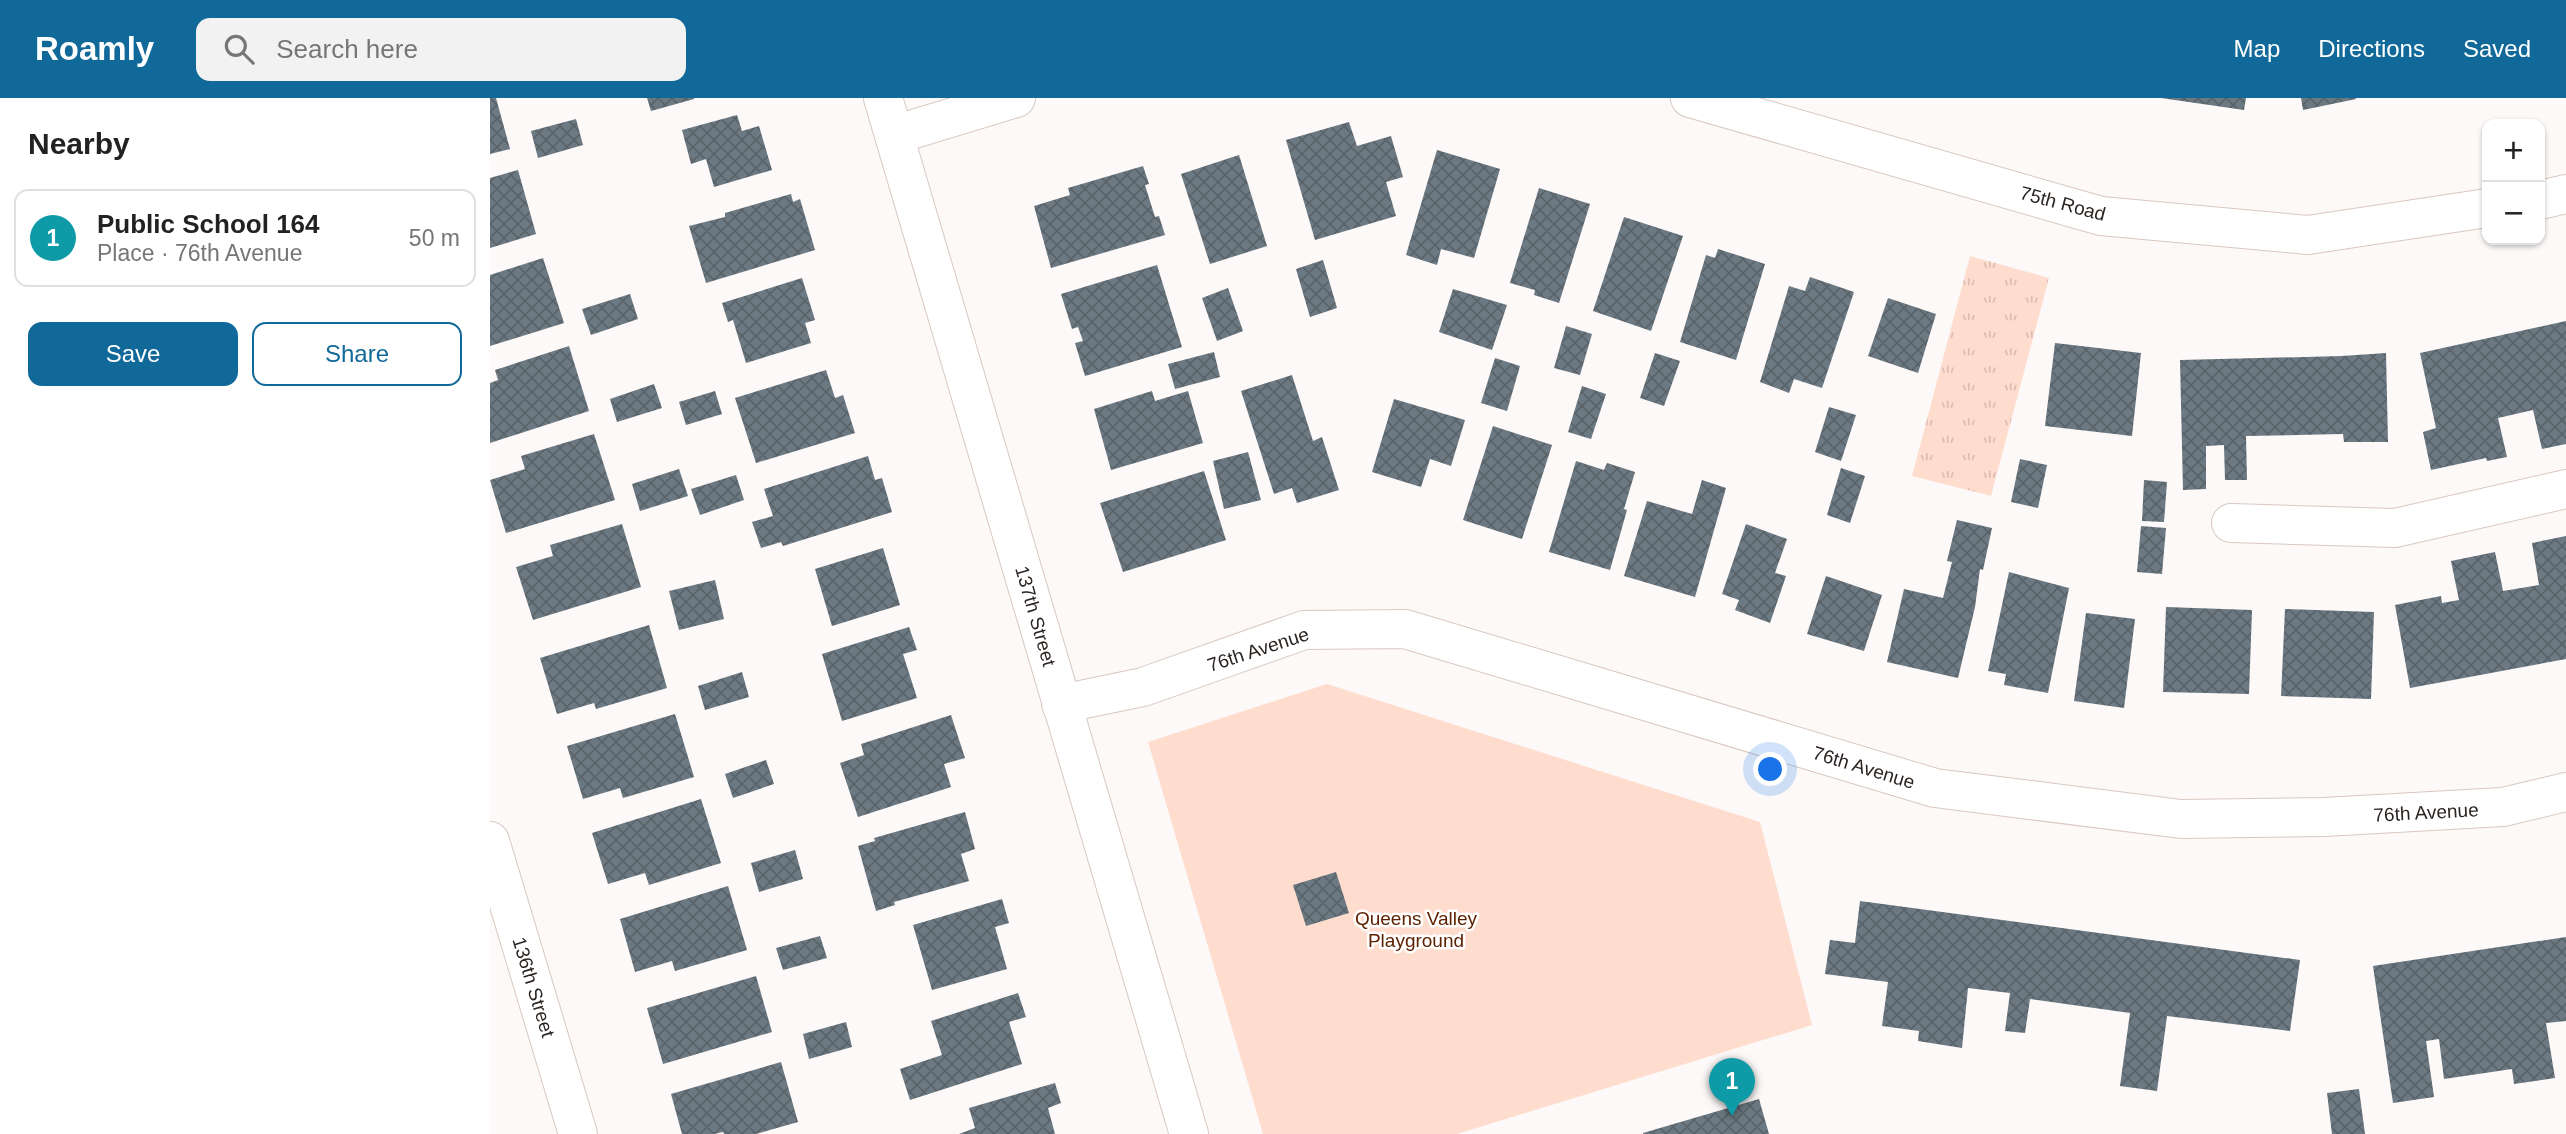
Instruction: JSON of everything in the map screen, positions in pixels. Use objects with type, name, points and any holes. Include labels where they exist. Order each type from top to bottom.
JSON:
[{"type":"street","name":"137th Street","points":[[883,98],[1189,1134]]},
{"type":"street","points":[[894,135],[1016,98]]},
{"type":"street","name":"75th Road","points":[[1690,98],[2101,216],[2308,235],[2482,209]]},
{"type":"street","points":[[2545,199],[2566,194]]},
{"type":"street","points":[[2231,523],[2395,528],[2566,489]]},
{"type":"street","name":"76th Avenue","points":[[1062,704],[1143,687],[1304,630],[1405,629],[1935,788],[2181,819],[2323,817],[2503,807],[2566,792]]},
{"type":"street","name":"136th Street","points":[[490,841],[578,1134]]},
{"type":"green space","points":[[1970,256],[2049,278],[1991,496],[1912,476]]},
{"type":"green space","name":"Queens Valley Playground","points":[[1327,684],[1760,822],[1812,1025],[1457,1134],[1263,1134],[1148,742]]},
{"type":"building","points":[[490,98],[496,98],[510,149],[490,154]]},
{"type":"building","points":[[647,98],[694,98],[694,99],[651,111]]},
{"type":"building","points":[[2161,98],[2246,98],[2244,110]]},
{"type":"building","points":[[2301,98],[2356,98],[2356,99],[2303,110]]},
{"type":"building","points":[[737,115],[742,131],[759,126],[772,170],[714,187],[706,159],[691,164],[682,130]]},
{"type":"building","points":[[576,119],[583,145],[538,158],[531,131]]},
{"type":"building","points":[[1349,122],[1357,146],[1391,136],[1403,177],[1386,182],[1396,216],[1315,240],[1286,140]]},
{"type":"building","points":[[1437,150],[1500,169],[1474,258],[1441,249],[1437,265],[1406,255]]},
{"type":"building","points":[[1239,155],[1267,246],[1210,264],[1181,174]]},
{"type":"building","points":[[1143,166],[1149,184],[1145,185],[1155,217],[1159,216],[1165,235],[1051,268],[1034,206],[1070,195],[1068,188]]},
{"type":"building","points":[[518,170],[536,234],[490,248],[490,178]]},
{"type":"building","points":[[1539,188],[1590,204],[1559,303],[1534,295],[1535,290],[1510,283]]},
{"type":"building","points":[[791,194],[793,202],[800,199],[815,250],[706,283],[689,226],[725,217],[725,213]]},
{"type":"building","points":[[1624,217],[1683,236],[1651,331],[1593,311]]},
{"type":"building","points":[[1718,249],[1765,264],[1736,360],[1680,342],[1706,255],[1715,258]]},
{"type":"building","points":[[543,258],[564,323],[490,346],[490,275]]},
{"type":"building","points":[[1323,260],[1337,308],[1310,317],[1296,269]]},
{"type":"building","points":[[1157,265],[1182,347],[1085,376],[1075,343],[1083,341],[1078,327],[1072,329],[1061,294]]},
{"type":"building","points":[[1810,277],[1854,292],[1822,388],[1794,379],[1789,393],[1760,382],[1789,286],[1805,291]]},
{"type":"building","points":[[802,278],[815,320],[805,323],[811,343],[746,363],[733,320],[728,322],[722,303]]},
{"type":"building","points":[[1228,288],[1243,331],[1217,341],[1202,298]]},
{"type":"building","points":[[1453,289],[1507,305],[1492,350],[1439,332]]},
{"type":"building","points":[[630,294],[638,319],[591,335],[582,309]]},
{"type":"building","points":[[1888,298],[1936,314],[1918,373],[1868,356]]},
{"type":"building","points":[[2566,321],[2566,444],[2542,449],[2533,410],[2498,418],[2507,457],[2487,461],[2486,458],[2431,470],[2423,432],[2436,428],[2420,353]]},
{"type":"building","points":[[1566,326],[1592,334],[1580,375],[1554,368]]},
{"type":"building","points":[[2055,343],[2141,353],[2132,436],[2045,426]]},
{"type":"building","points":[[569,346],[589,411],[490,443],[490,383],[498,380],[495,370]]},
{"type":"building","points":[[1214,352],[1220,377],[1175,389],[1168,364]]},
{"type":"building","points":[[1655,353],[1680,361],[1664,406],[1640,398]]},
{"type":"building","points":[[2386,353],[2388,442],[2344,442],[2343,434],[2246,436],[2247,480],[2225,480],[2224,445],[2206,446],[2206,489],[2183,490],[2180,360]]},
{"type":"building","points":[[1495,358],[1520,366],[1507,411],[1481,403]]},
{"type":"building","points":[[826,370],[835,398],[843,395],[855,433],[756,463],[735,398]]},
{"type":"building","points":[[1292,375],[1313,441],[1322,437],[1339,490],[1297,503],[1292,488],[1274,494],[1241,391]]},
{"type":"building","points":[[654,384],[662,408],[617,422],[610,399]]},
{"type":"building","points":[[1582,386],[1606,394],[1591,439],[1568,432]]},
{"type":"building","points":[[715,391],[722,414],[686,425],[679,402]]},
{"type":"building","points":[[1152,391],[1155,401],[1188,391],[1203,443],[1111,470],[1094,409]]},
{"type":"building","points":[[1394,399],[1465,420],[1451,466],[1430,459],[1421,487],[1372,472]]},
{"type":"building","points":[[1829,407],[1856,415],[1841,461],[1815,452]]},
{"type":"building","points":[[1493,426],[1552,445],[1522,539],[1463,520]]},
{"type":"building","points":[[594,434],[615,500],[506,533],[490,480],[525,469],[521,456]]},
{"type":"building","points":[[1248,452],[1261,500],[1224,509],[1213,461]]},
{"type":"building","points":[[868,456],[875,480],[882,478],[892,512],[783,546],[781,542],[761,548],[752,522],[773,516],[764,489]]},
{"type":"building","points":[[2020,459],[2047,465],[2038,508],[2011,502]]},
{"type":"building","points":[[1576,461],[1604,470],[1607,463],[1635,472],[1610,570],[1549,552]]},
{"type":"building","points":[[1841,468],[1865,476],[1850,523],[1827,515]]},
{"type":"building","points":[[679,469],[688,496],[640,511],[632,484]]},
{"type":"building","points":[[1204,471],[1226,540],[1123,572],[1100,503]]},
{"type":"building","points":[[736,475],[744,500],[700,515],[691,489]]},
{"type":"building","points":[[1702,480],[1726,488],[1695,597],[1624,576],[1647,501],[1692,514]]},
{"type":"building","points":[[2144,480],[2167,482],[2164,522],[2142,521]]},
{"type":"building","points":[[1957,520],[1992,528],[1983,570],[1980,569],[1975,607],[1958,678],[1887,662],[1904,589],[1943,598],[1952,562],[1947,561]]},
{"type":"building","points":[[622,524],[641,587],[533,620],[516,567],[553,556],[550,545]]},
{"type":"building","points":[[1746,524],[1787,539],[1775,573],[1786,576],[1770,623],[1735,610],[1739,600],[1722,594]]},
{"type":"building","points":[[2141,526],[2166,528],[2162,574],[2137,572]]},
{"type":"building","points":[[2566,536],[2566,659],[2410,688],[2395,605],[2441,596],[2442,603],[2459,600],[2451,561],[2495,552],[2503,591],[2539,585],[2532,543]]},
{"type":"building","points":[[883,548],[900,605],[832,626],[815,569]]},
{"type":"building","points":[[2009,572],[2069,588],[2048,693],[2004,685],[2006,674],[1988,671]]},
{"type":"building","points":[[1826,576],[1882,595],[1864,651],[1807,634]]},
{"type":"building","points":[[715,580],[724,619],[679,630],[669,591]]},
{"type":"building","points":[[2166,607],[2252,610],[2249,694],[2163,692]]},
{"type":"building","points":[[2285,609],[2374,612],[2371,699],[2281,696]]},
{"type":"building","points":[[2086,613],[2135,619],[2124,708],[2074,701]]},
{"type":"building","points":[[649,625],[667,688],[596,709],[594,703],[557,714],[540,658]]},
{"type":"building","points":[[909,627],[917,650],[903,654],[917,698],[842,721],[822,654]]},
{"type":"building","points":[[742,672],[749,697],[705,710],[698,686]]},
{"type":"building","points":[[675,714],[694,777],[623,798],[620,788],[583,799],[567,746]]},
{"type":"building","points":[[951,715],[965,758],[944,764],[951,787],[858,817],[840,763],[864,755],[861,744]]},
{"type":"building","points":[[766,760],[774,784],[733,798],[725,774]]},
{"type":"building","points":[[701,799],[721,863],[649,885],[645,873],[608,884],[592,833]]},
{"type":"building","points":[[965,812],[975,849],[961,854],[969,881],[894,902],[895,905],[876,911],[858,846],[875,841],[874,838]]},
{"type":"building","points":[[795,850],[803,879],[759,892],[751,863]]},
{"type":"building","points":[[1336,872],[1349,913],[1306,926],[1293,885]]},
{"type":"building","points":[[728,886],[747,950],[675,971],[672,961],[635,972],[620,919]]},
{"type":"building","points":[[1002,899],[1009,923],[995,927],[1007,969],[932,990],[913,925]]},
{"type":"building","points":[[1860,901],[2300,960],[2290,1031],[2167,1016],[2157,1091],[2120,1086],[2130,1013],[2030,999],[2025,1033],[2005,1031],[2010,993],[1968,988],[1962,1048],[1918,1041],[1919,1031],[1882,1026],[1888,982],[1825,974],[1830,940],[1855,943]]},
{"type":"building","points":[[820,936],[827,958],[783,970],[776,948]]},
{"type":"building","points":[[2566,937],[2566,1021],[2546,1023],[2555,1078],[2514,1084],[2512,1069],[2444,1079],[2439,1039],[2426,1041],[2434,1097],[2393,1103],[2373,966]]},
{"type":"building","points":[[756,976],[772,1032],[663,1064],[647,1008]]},
{"type":"building","points":[[1018,993],[1026,1017],[1009,1022],[1022,1064],[910,1100],[900,1069],[942,1055],[931,1021]]},
{"type":"building","points":[[846,1022],[852,1047],[809,1059],[803,1034]]},
{"type":"building","points":[[781,1062],[798,1122],[756,1134],[682,1134],[671,1094]]},
{"type":"building","points":[[1055,1083],[1061,1103],[1048,1108],[1055,1134],[959,1134],[975,1128],[969,1108]]},
{"type":"building","points":[[2359,1089],[2365,1134],[2332,1134],[2327,1093]]},
{"type":"building","points":[[1759,1099],[1769,1134],[1643,1134],[1643,1133]]},
{"type":"place","name":"Public School 164","points":[[1732,1116]]}]
